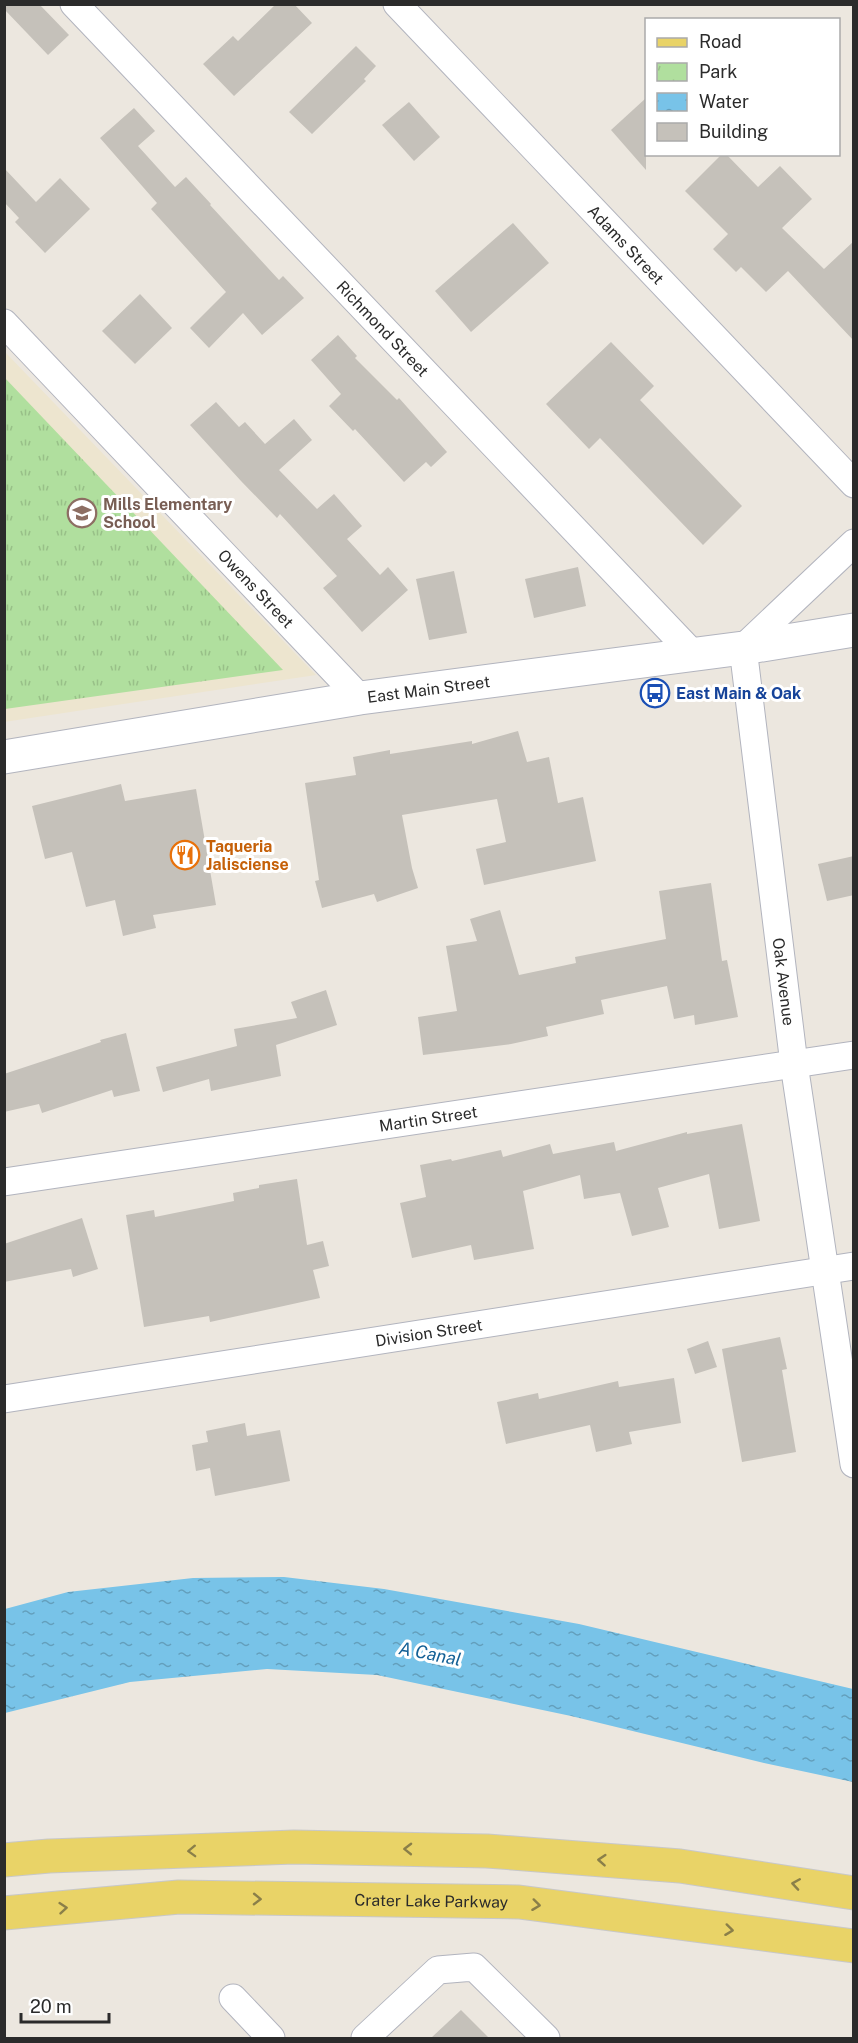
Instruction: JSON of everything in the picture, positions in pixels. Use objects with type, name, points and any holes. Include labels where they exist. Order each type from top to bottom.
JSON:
[{"type":"main road","points":[[4,1860],[49,1856],[294,1846],[487,1851],[680,1866],[854,1893]]},
{"type":"main road","name":"Crater Lake Parkway","points":[[4,1913],[179,1897],[519,1902],[854,1946]]},
{"type":"street","name":"Richmond Street","points":[[74,4],[693,654]]},
{"type":"street","name":"Adams Street","points":[[397,4],[854,484]]},
{"type":"street","name":"Owens Street","points":[[4,323],[360,698]]},
{"type":"street","points":[[743,648],[854,543]]},
{"type":"street","name":"East Main Street","points":[[4,757],[360,698],[743,648],[854,630]]},
{"type":"street","name":"Oak Avenue","points":[[743,648],[794,1064],[854,1464]]},
{"type":"street","name":"Martin Street","points":[[4,1182],[854,1055]]},
{"type":"street","name":"Division Street","points":[[4,1399],[854,1266]]},
{"type":"street","points":[[365,2038],[438,1970],[474,1967],[546,2038]]},
{"type":"street","points":[[233,1998],[271,2038]]},
{"type":"shaded area","name":"Mills Elementary School","points":[[5,352],[316,675],[4,722]]},
{"type":"green space","name":"Mills Elementary School","points":[[5,378],[283,670],[5,709]]},
{"type":"water","name":"A Canal","points":[[284,1577],[384,1589],[579,1624],[853,1689],[853,1782],[571,1716],[377,1675],[267,1669],[130,1682],[5,1713],[5,1609],[68,1592],[193,1578]]},
{"type":"building","points":[[4,4],[39,4],[69,35],[48,55],[4,9]]},
{"type":"building","points":[[276,4],[294,4],[312,23],[234,96],[203,64],[233,36],[238,41]]},
{"type":"building","points":[[356,46],[376,66],[364,79],[366,81],[312,134],[289,112]]},
{"type":"building","points":[[645,99],[646,170],[611,130]]},
{"type":"building","points":[[409,102],[440,137],[414,161],[382,125]]},
{"type":"building","points":[[134,108],[155,131],[138,146],[175,187],[186,177],[279,280],[283,276],[304,298],[262,335],[243,313],[209,348],[190,328],[226,292],[151,209],[157,203],[100,138]]},
{"type":"building","points":[[720,156],[728,156],[758,187],[780,166],[812,199],[782,228],[824,269],[854,241],[854,341],[788,271],[766,292],[741,267],[736,272],[713,249],[728,234],[685,191]]},
{"type":"building","points":[[4,168],[36,202],[60,178],[90,209],[45,253],[15,222],[19,218],[4,202]]},
{"type":"building","points":[[513,223],[549,263],[471,332],[435,291]]},
{"type":"building","points":[[140,294],[172,328],[135,364],[102,331]]},
{"type":"building","points":[[338,335],[357,356],[355,358],[397,400],[399,398],[447,452],[431,467],[426,462],[404,482],[355,429],[353,431],[329,406],[341,394],[311,360]]},
{"type":"building","points":[[611,342],[654,386],[640,400],[742,506],[703,545],[600,438],[589,449],[546,404]]},
{"type":"building","points":[[216,402],[239,427],[245,422],[265,444],[294,419],[312,440],[279,470],[317,509],[334,494],[362,526],[347,539],[380,575],[388,567],[408,590],[362,632],[323,588],[337,576],[280,514],[277,518],[190,425]]},
{"type":"building","points":[[578,567],[586,606],[534,618],[525,579]]},
{"type":"building","points":[[454,571],[467,633],[429,640],[416,579]]},
{"type":"building","points":[[518,731],[527,762],[549,757],[558,803],[583,797],[596,861],[484,885],[476,849],[506,842],[497,799],[402,815],[418,888],[377,902],[374,894],[322,908],[315,881],[319,880],[305,783],[356,775],[353,757],[390,750],[390,754],[472,741],[472,744]]},
{"type":"building","points":[[121,784],[125,801],[196,789],[216,905],[153,915],[156,928],[123,936],[115,900],[86,907],[72,852],[45,859],[32,806]]},
{"type":"building","points":[[854,856],[854,895],[827,901],[818,864]]},
{"type":"building","points":[[711,883],[722,961],[727,960],[738,1017],[695,1025],[694,1015],[674,1019],[667,986],[601,1000],[604,1014],[546,1027],[548,1036],[511,1044],[423,1055],[418,1017],[457,1011],[446,946],[477,941],[470,919],[500,910],[519,975],[576,963],[575,957],[666,939],[659,891]]},
{"type":"building","points":[[326,990],[337,1025],[276,1045],[281,1076],[211,1091],[209,1079],[163,1092],[156,1067],[237,1046],[234,1029],[297,1018],[291,1002]]},
{"type":"building","points":[[126,1033],[140,1091],[114,1097],[112,1090],[42,1113],[39,1104],[4,1112],[4,1074]]},
{"type":"building","points":[[742,1124],[760,1221],[719,1229],[709,1174],[658,1188],[669,1227],[632,1236],[620,1193],[584,1199],[580,1175],[523,1191],[534,1249],[474,1260],[471,1245],[412,1258],[400,1203],[426,1197],[420,1165],[451,1159],[452,1161],[501,1150],[503,1157],[550,1144],[553,1154],[614,1142],[616,1151],[687,1132],[687,1134]]},
{"type":"building","points":[[297,1179],[307,1245],[323,1241],[329,1266],[313,1270],[320,1298],[210,1322],[209,1316],[144,1327],[126,1215],[154,1210],[155,1217],[234,1201],[233,1193],[259,1188],[259,1185]]},
{"type":"building","points":[[82,1218],[98,1269],[73,1277],[71,1269],[4,1282],[4,1244]]},
{"type":"building","points":[[780,1337],[787,1369],[782,1370],[796,1452],[742,1462],[722,1349]]},
{"type":"building","points":[[708,1341],[717,1367],[695,1374],[687,1349]]},
{"type":"building","points":[[674,1378],[681,1423],[629,1432],[632,1444],[596,1452],[590,1425],[506,1444],[497,1402],[538,1393],[539,1399],[618,1381],[619,1387]]},
{"type":"building","points":[[245,1423],[247,1436],[280,1430],[290,1481],[215,1496],[210,1468],[196,1471],[192,1445],[208,1442],[206,1431]]},
{"type":"building","points":[[461,2010],[489,2038],[431,2038]]},
{"type":"place","name":"Mills Elementary School","points":[[82,513]]},
{"type":"place","name":"East Main & Oak","points":[[655,693]]},
{"type":"place","name":"Taqueria Jalisciense","points":[[185,855]]}]
